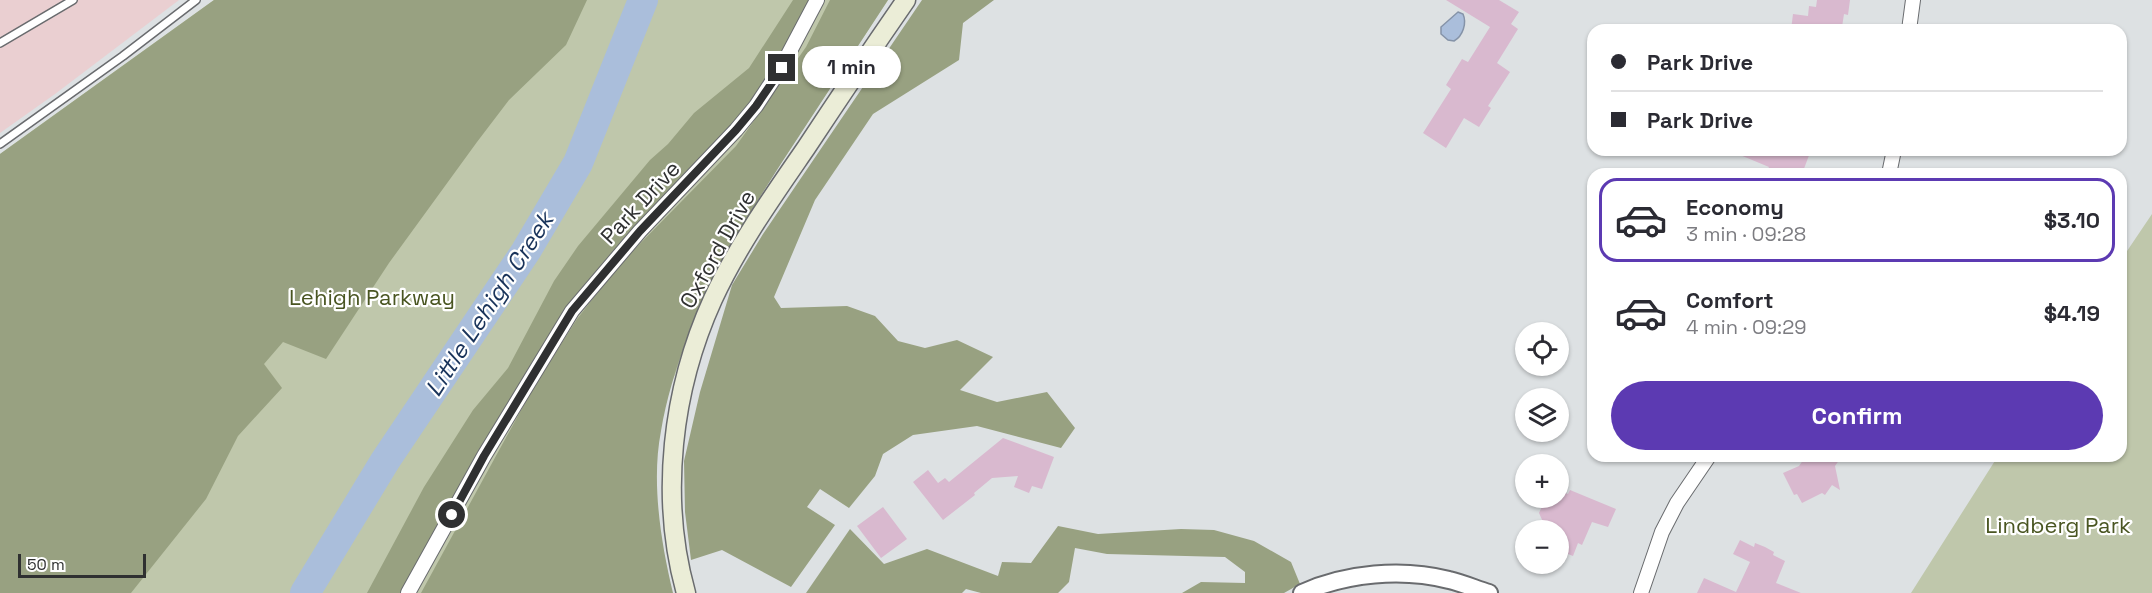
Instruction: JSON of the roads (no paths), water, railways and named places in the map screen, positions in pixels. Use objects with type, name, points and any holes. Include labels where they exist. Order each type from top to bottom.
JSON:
[{"type":"main road","name":"Oxford Drive","points":[[686,593],[676,544],[672,502],[673,462],[684,381],[697,340],[713,300],[744,243],[906,0]]},
{"type":"street","name":"Park Drive","points":[[408,593],[484,456],[572,311],[640,231],[756,106],[782,68],[817,0]]},
{"type":"street","points":[[1910,24],[1913,0]]},
{"type":"street","points":[[1641,593],[1662,532],[1677,503],[1705,462]]},
{"type":"street","points":[[1302,593],[1353,577],[1395,573],[1449,580],[1489,593]]},
{"type":"lane","points":[[0,43],[73,0]]},
{"type":"lane","points":[[0,144],[123,56],[196,0]]},
{"type":"water","points":[[1458,12],[1463,14],[1465,21],[1463,29],[1457,39],[1448,40],[1441,34],[1441,27]]},
{"type":"waterway","name":"Little Lehigh Creek","points":[[305,593],[385,461],[526,251],[578,163],[643,0]]},
{"type":"park label","name":"Lehigh Parkway","points":[[372,297]]},
{"type":"park label","name":"Lindberg Park","points":[[2058,525]]}]
